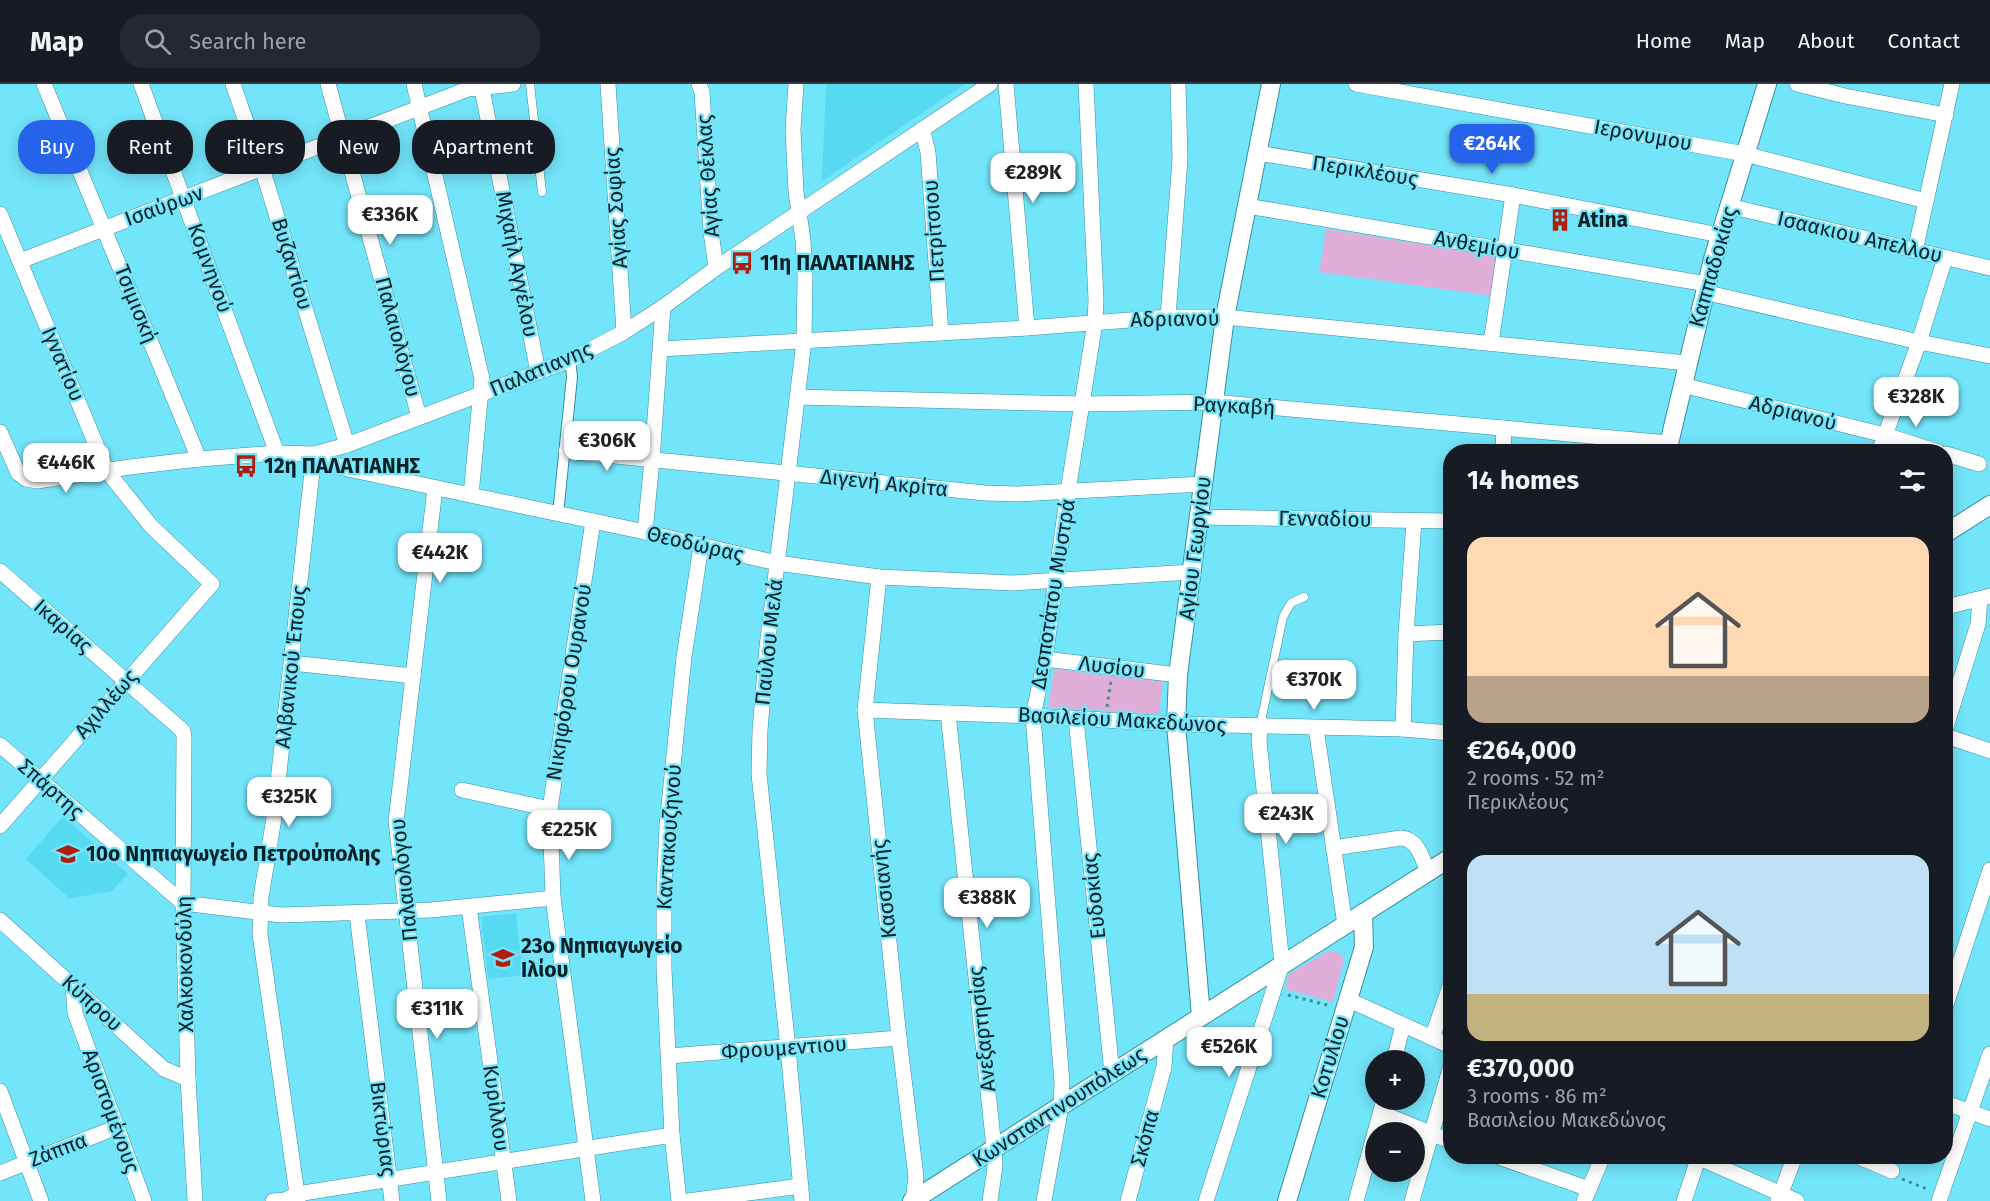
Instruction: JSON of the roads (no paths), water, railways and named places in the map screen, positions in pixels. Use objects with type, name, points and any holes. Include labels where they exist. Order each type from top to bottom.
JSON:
[{"type":"street","name":"Τσιμισκή","points":[[44,84],[200,459]]},
{"type":"street","name":"Κομνηνού","points":[[141,84],[277,453]]},
{"type":"street","name":"Βυζαντίου","points":[[233,84],[245,120]]},
{"type":"street","name":"Παλαιολόγου","points":[[328,84],[339,120]]},
{"type":"street","points":[[414,84],[482,379],[471,495]]},
{"type":"street","name":"Ισαύρων","points":[[386,120],[481,85],[513,84]]},
{"type":"street","name":"Αγίας Σοφίας","points":[[608,84],[624,332]]},
{"type":"street","name":"Αγίας Θέκλας","points":[[699,84],[702,92],[711,232],[716,268]]},
{"type":"street","name":"Παύλου Μελά","points":[[796,84],[793,130],[805,277],[804,341],[764,683],[759,774],[801,1194]]},
{"type":"street","name":"Παλατιανης","points":[[0,432],[18,473],[26,479],[36,481],[200,459],[277,453],[314,454],[347,445],[570,360],[624,332],[990,84]]},
{"type":"street","points":[[1006,84],[1027,328]]},
{"type":"street","name":"Δεσποτάτου Μυστρά","points":[[1044,1201],[1061,1106],[1062,1083],[1033,716],[1045,659],[1068,491],[1095,322],[1096,300],[1086,84]]},
{"type":"street","points":[[1168,317],[1180,159],[1178,84]]},
{"type":"street","name":"Αγίου Γεωργίου","points":[[1201,1016],[1176,724],[1178,675],[1225,317],[1271,84]]},
{"type":"street","name":"Ιερονυμου","points":[[1356,84],[1745,154],[1926,201]]},
{"type":"street","name":"Καππαδοκίας","points":[[1669,444],[1705,288],[1767,84]]},
{"type":"street","points":[[1797,84],[1845,96],[1946,115]]},
{"type":"street","points":[[1915,251],[1952,84]]},
{"type":"street","name":"Μιχαήλ Αγγέλου","points":[[481,85],[538,372]]},
{"type":"street","name":"Πετρίτσιου","points":[[922,129],[928,152],[941,333]]},
{"type":"street","name":"Περικλέους","points":[[1258,153],[1513,195],[1720,235]]},
{"type":"street","name":"Ισαύρων","points":[[20,261],[247,174]]},
{"type":"street","name":"Βυζαντίου","points":[[264,174],[347,445]]},
{"type":"street","name":"Παλαιολόγου","points":[[354,174],[419,417]]},
{"type":"street","points":[[1491,343],[1513,195]]},
{"type":"street","name":"Ανθεμίου","points":[[1247,206],[1705,288],[1919,342],[1990,356]]},
{"type":"street","name":"Ισαακιου Απελλου","points":[[1729,206],[1990,268]]},
{"type":"street","name":"Ιγνατίου","points":[[0,214],[107,471],[151,526],[212,584]]},
{"type":"street","points":[[1882,444],[1919,342],[1945,258]]},
{"type":"street","points":[[645,532],[663,307]]},
{"type":"street","name":"Αδριανού","points":[[661,349],[1027,328],[1168,317],[1225,317],[1687,363]]},
{"type":"street","points":[[558,514],[572,377],[570,360]]},
{"type":"street","name":"Αδριανού","points":[[1682,385],[1913,444]]},
{"type":"street","name":"Ραγκαβή","points":[[797,397],[1082,404],[1213,402],[1504,428],[1642,444]]},
{"type":"street","points":[[1503,444],[1504,428]]},
{"type":"street","name":"Διγενή Ακρίτα","points":[[566,451],[985,493],[1018,494],[1203,484]]},
{"type":"street","name":"Θεοδώρας","points":[[314,454],[343,468],[645,532],[777,563],[879,577],[1012,583],[1192,572]]},
{"type":"street","name":"Αλβανικού Έπους","points":[[298,1198],[260,934],[260,912],[274,818],[314,454]]},
{"type":"street","points":[[1953,456],[1979,464]]},
{"type":"street","name":"Παλαιολόγου","points":[[435,488],[396,820],[439,1201]]},
{"type":"street","points":[[1953,529],[1990,505]]},
{"type":"street","name":"Γενναδίου","points":[[1199,517],[1443,521]]},
{"type":"street","name":"Νικηφόρου Ουρανού","points":[[593,521],[550,809],[553,898],[593,1201]]},
{"type":"street","points":[[1403,729],[1406,634],[1414,521]]},
{"type":"street","name":"Καντακουζηνού","points":[[680,1201],[672,1135],[664,958],[664,892],[667,825],[684,657],[701,546]]},
{"type":"street","name":"Ικαρίας","points":[[0,571],[126,680]]},
{"type":"street","name":"Κασσιανής","points":[[879,577],[865,710],[899,1038],[916,1177],[912,1201]]},
{"type":"street","name":"Αχιλλέως","points":[[0,826],[212,584]]},
{"type":"street","points":[[1953,605],[1985,597],[1953,704]]},
{"type":"street","points":[[1406,634],[1443,632]]},
{"type":"street","name":"Λυσίου","points":[[1045,659],[1178,675]]},
{"type":"street","points":[[292,663],[413,676]]},
{"type":"street","name":"Χαλκοκονδύλη","points":[[126,680],[183,731],[184,737],[183,903],[188,1078],[195,1201]]},
{"type":"street","name":"Βασιλείου Μακεδώνος","points":[[865,710],[1176,724],[1403,729],[1443,732]]},
{"type":"street","name":"Ανεξαρτησίας","points":[[948,713],[994,1148],[995,1167],[990,1201]]},
{"type":"street","name":"Ευδοκίας","points":[[1076,718],[1112,1073]]},
{"type":"street","points":[[1206,1201],[1282,964],[1259,741],[1260,726]]},
{"type":"street","points":[[1316,728],[1345,925]]},
{"type":"street","points":[[1953,738],[1990,751]]},
{"type":"street","name":"Σπάρτης","points":[[0,745],[183,903]]},
{"type":"street","points":[[462,790],[550,809]]},
{"type":"street","points":[[1333,848],[1409,838],[1414,843],[1428,872]]},
{"type":"street","name":"Κωνσταντινουπόλεως","points":[[912,1201],[1443,862]]},
{"type":"street","points":[[1953,984],[1990,870]]},
{"type":"street","points":[[183,903],[281,915],[357,914],[469,908],[553,898]]},
{"type":"street","name":"Κυρίλλου","points":[[469,908],[509,1201]]},
{"type":"street","name":"Κοτυλίου","points":[[1287,1201],[1364,947],[1363,913]]},
{"type":"street","name":"Βικτώριας","points":[[357,914],[392,1201]]},
{"type":"street","name":"Κύπρου","points":[[0,920],[164,1069],[188,1078]]},
{"type":"street","name":"Αριστομένους","points":[[73,985],[75,1013],[144,1201]]},
{"type":"street","points":[[1346,1004],[1403,1024],[1443,1043]]},
{"type":"street","points":[[1432,1038],[1443,1006]]},
{"type":"street","points":[[1396,1050],[1403,1024]]},
{"type":"street","name":"Φρουμεντιου","points":[[669,1056],[899,1038]]},
{"type":"street","name":"Σκόπα","points":[[1128,1201],[1164,1067],[1166,1038]]},
{"type":"street","points":[[1953,1161],[1990,1054]]},
{"type":"street","points":[[0,1090],[41,1201]]},
{"type":"street","points":[[1412,1201],[1443,1094]]},
{"type":"street","points":[[1953,1105],[1990,1119]]},
{"type":"street","points":[[1356,1201],[1381,1110]]},
{"type":"street","points":[[1390,1110],[1443,1138]]},
{"type":"street","name":"Ζάππα","points":[[0,1173],[117,1127]]},
{"type":"street","points":[[273,1201],[389,1179],[672,1135]]},
{"type":"street","points":[[1515,1164],[1587,1195],[1600,1164]]},
{"type":"street","points":[[1684,1201],[1696,1164]]},
{"type":"street","points":[[1712,1164],[1779,1198],[1797,1201]]},
{"type":"street","points":[[1779,1198],[1792,1164]]},
{"type":"street","points":[[1876,1164],[1892,1171]]},
{"type":"street","points":[[1940,1198],[1952,1164]]},
{"type":"street","points":[[688,1201],[801,1194]]},
{"type":"lane","points":[[530,84],[542,192]]},
{"type":"lane","points":[[1260,726],[1283,617],[1291,603],[1305,597]]},
{"type":"place","name":"Atina","points":[[1560,220]]},
{"type":"place","name":"11η ΠΑΛΑΤΙΑΝΗΣ","points":[[742,263]]},
{"type":"place","name":"12η ΠΑΛΑΤΙΑΝΗΣ","points":[[246,466]]},
{"type":"place","name":"10ο Νηπιαγωγείο Πετρούπολης","points":[[68,854]]},
{"type":"place","name":"23ο Νηπιαγωγείο Ιλίου","points":[[503,958]]}]
